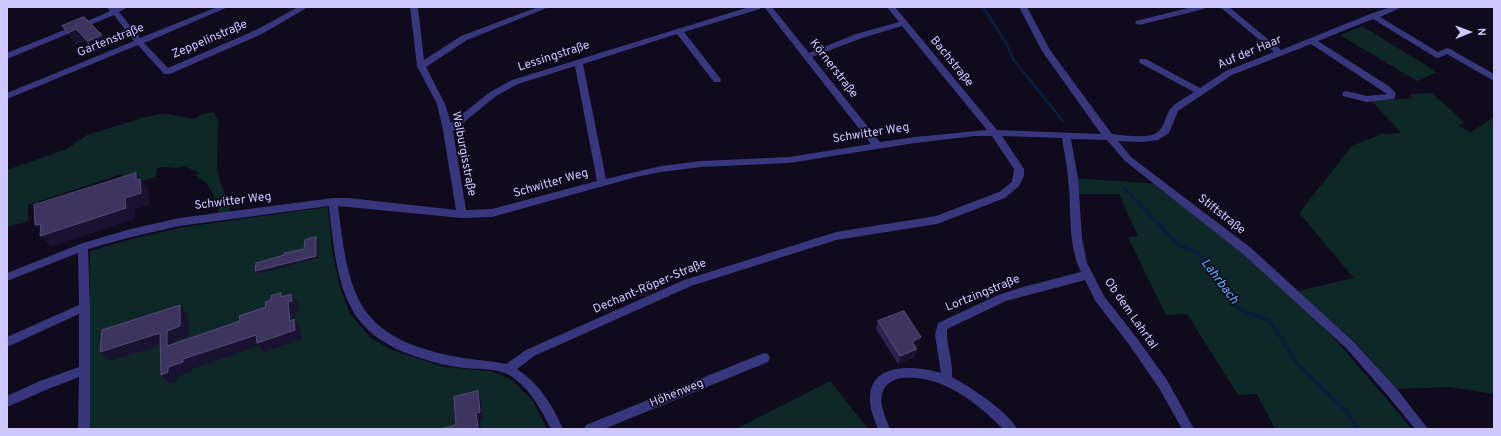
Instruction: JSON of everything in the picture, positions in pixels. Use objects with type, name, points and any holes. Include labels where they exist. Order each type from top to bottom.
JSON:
[{"type":"street","points":[[7,56],[113,10],[124,7]]},
{"type":"street","name":"Gartenstraße","points":[[7,96],[224,7]]},
{"type":"street","name":"Zeppelinstraße","points":[[139,42],[167,72],[259,32],[304,7]]},
{"type":"street","name":"Walburgisstraße","points":[[414,7],[421,66],[441,104],[448,130],[462,214]]},
{"type":"street","points":[[421,66],[464,38],[545,7]]},
{"type":"street","name":"Lessingstraße","points":[[448,130],[481,102],[505,87],[529,77],[757,7]]},
{"type":"street","name":"Körnerstraße","points":[[768,7],[878,146]]},
{"type":"street","name":"Bachstraße","points":[[891,7],[993,132]]},
{"type":"street","points":[[1139,23],[1201,7]]},
{"type":"street","points":[[1224,7],[1280,53]]},
{"type":"street","name":"Auf der Haar","points":[[1109,137],[1149,139],[1159,136],[1166,131],[1175,109],[1229,73],[1398,7]]},
{"type":"street","name":"Stiftstraße","points":[[1026,8],[1046,51],[1109,137],[1128,159],[1247,251],[1350,345],[1393,393],[1422,429]]},
{"type":"street","points":[[113,10],[139,42]]},
{"type":"street","points":[[1373,16],[1438,55],[1447,51],[1494,78]]},
{"type":"street","points":[[808,56],[859,36],[904,23]]},
{"type":"street","points":[[679,31],[716,80]]},
{"type":"street","points":[[1312,40],[1392,93],[1391,97],[1367,99],[1346,94]]},
{"type":"street","points":[[1143,61],[1200,92]]},
{"type":"street","points":[[578,62],[602,182]]},
{"type":"street","name":"Schwitter Weg","points":[[7,277],[83,247],[127,234],[179,222],[333,202],[364,203],[462,214],[492,213],[505,211],[602,182],[676,167],[701,164],[789,160],[915,140],[993,132],[1109,137]]},
{"type":"street","name":"Dechant-Röper-Straße","points":[[508,369],[530,353],[688,283],[836,236],[937,220],[1002,195],[1016,184],[1019,176],[1019,169],[1002,142],[993,132]]},
{"type":"street","name":"Ob dem Lahrtal","points":[[1066,135],[1073,178],[1077,238],[1082,263],[1100,299],[1132,340],[1162,384],[1188,429]]},
{"type":"street","points":[[333,202],[343,279],[358,313],[373,329],[386,339],[400,346],[435,358],[452,362],[493,365],[508,369],[519,375],[540,398],[557,429]]},
{"type":"street","points":[[83,247],[85,307],[84,429]]},
{"type":"street","name":"Lortzingstraße","points":[[946,380],[947,368],[941,335],[942,326],[1018,293],[1088,275]]},
{"type":"street","points":[[7,342],[85,307]]},
{"type":"street","name":"Höhenweg","points":[[590,429],[764,358]]},
{"type":"street","points":[[7,402],[40,386],[85,370]]},
{"type":"street","points":[[884,429],[877,411],[876,390],[884,378],[892,374],[903,372],[930,375],[946,380],[966,391],[983,403],[1011,429]]},
{"type":"green space","points":[[1362,26],[1437,72],[1417,81],[1340,35]]},
{"type":"green space","points":[[1432,93],[1465,123],[1457,125],[1471,132],[1494,117],[1494,394],[1449,387],[1397,389],[1357,344],[1298,291],[1354,278],[1299,213],[1352,146],[1381,134],[1401,133],[1372,101],[1413,98],[1410,94]]},
{"type":"green space","points":[[214,112],[218,121],[217,172],[231,213],[215,216],[220,208],[207,183],[195,176],[199,173],[185,166],[178,168],[164,167],[157,168],[156,177],[123,187],[122,174],[28,205],[28,221],[7,227],[7,170],[67,149],[87,135],[142,118],[160,114],[169,114],[194,119],[202,114]]},
{"type":"green space","points":[[1073,178],[1160,184],[1289,290],[1341,346],[1412,429],[1275,429],[1257,394],[1238,395],[1187,314],[1166,315],[1128,237],[1138,236],[1119,194],[1074,194]]},
{"type":"green space","points":[[328,207],[332,249],[339,284],[350,314],[371,338],[392,350],[445,367],[490,371],[511,379],[533,401],[547,429],[90,429],[90,251],[136,238],[184,227]]},
{"type":"green space","points":[[830,381],[868,429],[736,429]]},
{"type":"building","points":[[84,17],[102,35],[88,41],[76,29],[68,33],[62,26]]},
{"type":"building","points":[[136,173],[136,180],[140,179],[141,193],[125,198],[126,208],[40,236],[41,224],[35,225],[34,205]]},
{"type":"building","points":[[316,237],[316,256],[255,271],[256,263],[284,255],[284,253],[304,249],[305,240]]},
{"type":"building","points":[[281,293],[281,297],[291,294],[292,301],[288,302],[290,321],[294,319],[295,330],[257,343],[256,335],[183,359],[183,362],[168,367],[168,372],[161,375],[160,333],[100,352],[102,330],[180,305],[180,326],[167,331],[167,346],[240,321],[239,316],[266,307],[265,302],[271,300],[271,296]]},
{"type":"building","points":[[904,311],[921,337],[912,342],[917,349],[900,356],[878,321]]},
{"type":"building","points":[[478,391],[480,412],[476,413],[478,429],[440,429],[456,425],[454,397]]},
{"type":"waterway","name":"Lahrbach","points":[[983,7],[1008,46],[1013,59],[1063,121]]},
{"type":"waterway","name":"Lahrbach","points":[[1124,188],[1128,192]]},
{"type":"waterway","name":"Lahrbach","points":[[1128,192],[1180,246],[1197,252],[1239,309],[1270,321],[1297,363],[1345,410],[1358,429]]}]
